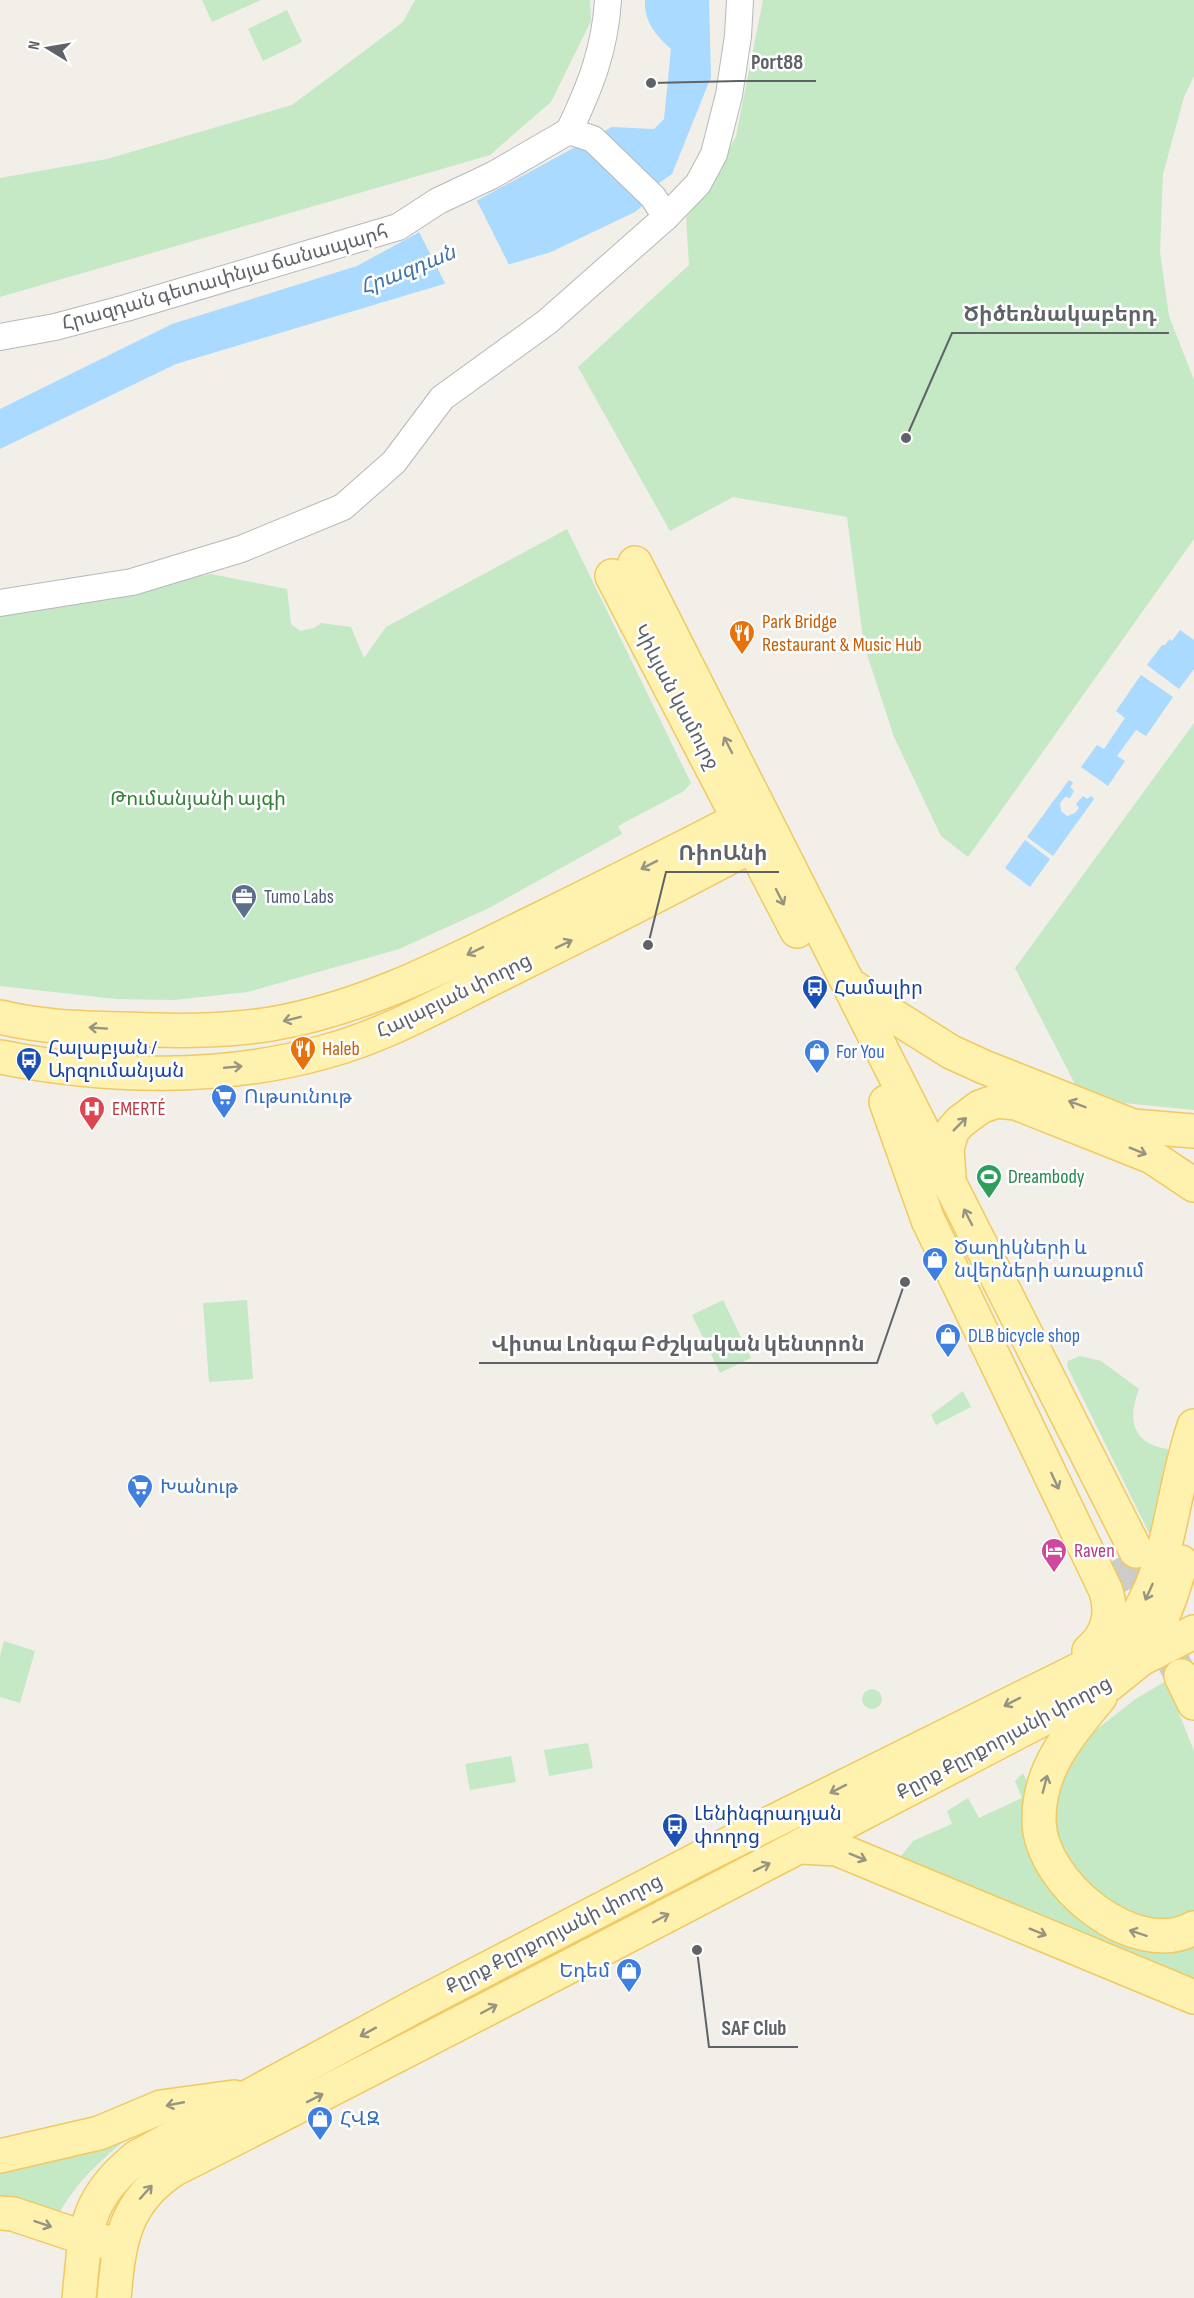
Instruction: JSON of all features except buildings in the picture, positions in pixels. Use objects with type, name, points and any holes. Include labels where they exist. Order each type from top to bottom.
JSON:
[{"type":"main road","name":"Կիևյան կամուրջ","points":[[624,569],[756,824]]},
{"type":"main road","points":[[756,824],[850,985],[949,1178],[1127,1555],[886,1102],[756,824]]},
{"type":"main road","name":"Հալաբյան փողոց","points":[[0,1017],[24,1022],[101,1029],[181,1031],[271,1024],[357,1002],[756,824]]},
{"type":"main road","name":"Հալաբյան փողոց","points":[[0,1057],[83,1069],[175,1072],[255,1066],[324,1052],[409,1019],[650,901],[756,824]]},
{"type":"main road","points":[[850,985],[951,1052],[984,1067],[1133,1126],[1194,1131]]},
{"type":"main road","points":[[949,1178],[947,1149],[952,1131],[980,1107],[997,1101],[1016,1103],[1152,1157],[1194,1185]]},
{"type":"main road","points":[[886,1102],[928,1220],[1106,1591],[1110,1611],[1107,1629],[1094,1647],[1064,1675]]},
{"type":"main road","points":[[1064,1675],[1096,1661],[1117,1644],[1142,1608],[1160,1565],[1194,1426]]},
{"type":"main road","points":[[1140,1659],[1160,1628],[1172,1598],[1194,1510]]},
{"type":"main road","points":[[1140,1659],[1194,1632]]},
{"type":"main road","name":"Քըրք Քըրքորյանի փողոց","points":[[114,2298],[120,2244],[135,2205],[159,2179],[175,2169],[437,2036],[1110,1684],[1140,1659]]},
{"type":"main road","name":"Քըրք Քըրքորյանի փողոց","points":[[79,2298],[85,2238],[99,2194],[115,2175],[137,2157],[419,2004],[684,1866],[1064,1675]]},
{"type":"main road","points":[[1110,1684],[1060,1746],[1053,1759],[1041,1797],[1039,1821],[1042,1843],[1056,1871],[1068,1885],[1114,1922],[1133,1933],[1150,1937],[1171,1936],[1194,1929]]},
{"type":"main road","points":[[801,1847],[837,1849],[1194,1997]]},
{"type":"main road","points":[[0,2156],[99,2133],[161,2107],[254,2095]]},
{"type":"main road","points":[[0,2213],[13,2214],[85,2238],[120,2244]]},
{"type":"street","points":[[608,0],[606,28],[593,82],[569,131],[593,139],[659,207]]},
{"type":"street","points":[[0,603],[132,582],[241,549],[343,507],[394,462],[442,398],[547,322],[659,207],[698,184],[714,154],[729,95],[738,36],[740,0]]},
{"type":"street","name":"Հրազդան գետափնյա ճանապարհ","points":[[0,337],[55,327],[137,305],[398,227],[438,201],[493,175],[569,131]]},
{"type":"green space","points":[[202,0],[261,0],[212,22]]},
{"type":"green space","points":[[415,0],[590,0],[591,21],[551,102],[490,155],[0,297],[0,178],[107,159],[292,105],[403,22]]},
{"type":"green space","points":[[763,0],[1194,0],[1194,76],[1184,97],[1163,174],[1160,252],[1169,316],[1194,380],[1194,539],[968,857],[941,836],[894,737],[864,645],[847,517],[733,497],[670,531],[578,367],[689,265],[686,218],[711,184],[736,136]]},
{"type":"green space","points":[[287,10],[302,42],[263,61],[248,29]]},
{"type":"green space","name":"Թումանյանի այգի","points":[[567,529],[691,783],[684,791],[618,826],[622,834],[489,908],[399,949],[248,992],[174,1000],[116,999],[0,986],[0,616],[211,574],[287,589],[291,624],[300,631],[314,628],[321,623],[351,627],[364,658],[386,627]]},
{"type":"green space","points":[[1194,723],[1194,1110],[1124,1103],[1075,1084],[1015,968]]},
{"type":"green space","points":[[247,1300],[253,1379],[209,1382],[203,1303]]},
{"type":"green space","points":[[723,1300],[751,1358],[720,1373],[692,1315]]},
{"type":"green space","points":[[1080,1356],[1101,1361],[1139,1389],[1133,1410],[1136,1428],[1147,1442],[1168,1449],[1170,1456],[1152,1539],[1067,1366],[1068,1361]]},
{"type":"green space","points":[[963,1391],[971,1407],[936,1425],[931,1415]]},
{"type":"green space","points":[[4,1641],[35,1651],[20,1703],[0,1697],[0,1656]]},
{"type":"green space","points":[[1166,1681],[1194,1751],[1194,1913],[1155,1928],[1074,1879],[1050,1831],[1065,1754],[1137,1698]]},
{"type":"green space","points":[[868,1689],[876,1689],[882,1695],[882,1703],[876,1709],[868,1709],[862,1703],[862,1695]]},
{"type":"green space","points":[[588,1743],[593,1768],[549,1776],[544,1750]]},
{"type":"green space","points":[[511,1756],[516,1782],[470,1790],[465,1764]]},
{"type":"green space","points":[[1023,1773],[1030,1788],[1057,1889],[1194,1938],[1194,1988],[898,1860],[913,1841],[952,1824],[947,1811],[968,1798],[979,1818],[1022,1798],[1015,1781]]},
{"type":"green space","points":[[123,2142],[85,2177],[69,2197],[56,2220],[0,2207],[0,2167]]},
{"type":"water","name":"Հրազդան","points":[[645,0],[709,0],[711,77],[672,174],[659,183],[653,197],[635,212],[551,252],[176,364],[0,449],[0,409],[172,324],[357,266],[612,127],[654,129],[664,119],[671,49],[652,27],[646,15]]},
{"type":"water","points":[[1180,630],[1194,640],[1194,669],[1179,689],[1147,665],[1162,645],[1170,639],[1172,641]]},
{"type":"water","points":[[1141,675],[1173,697],[1146,736],[1136,730],[1117,756],[1125,761],[1108,786],[1081,767],[1097,745],[1104,749],[1125,718],[1116,711]]},
{"type":"water","points":[[1069,780],[1073,783],[1070,787],[1074,791],[1070,798],[1065,797],[1060,803],[1061,811],[1067,816],[1075,813],[1079,808],[1076,804],[1083,796],[1087,799],[1091,796],[1094,799],[1053,856],[1027,837]]},
{"type":"water","points":[[1025,840],[1050,859],[1030,887],[1005,868]]},
{"type":"pier","points":[[476,199],[510,267],[447,287],[418,230]]},
{"type":"tunnel","points":[[1118,1558],[1181,1676]]},
{"type":"place","name":"Port88","points":[[651,83]]},
{"type":"place","name":"Ծիծեռնակաբերդ","points":[[906,438]]},
{"type":"place","name":"Park Bridge Restaurant & Music Hub","points":[[742,656]]},
{"type":"place","name":"Tumo Labs","points":[[244,920]]},
{"type":"place","name":"ՌիոԱնի","points":[[648,945]]},
{"type":"place","name":"Համալիր","points":[[815,1011]]},
{"type":"place","name":"Haleb","points":[[303,1072]]},
{"type":"place","name":"For You","points":[[817,1075]]},
{"type":"place","name":"Հալաբյան / Արզումանյան","points":[[29,1083]]},
{"type":"place","name":"Ութսունութ","points":[[224,1120]]},
{"type":"place","name":"EMERTÉ","points":[[92,1132]]},
{"type":"place","name":"Dreambody","points":[[989,1200]]},
{"type":"place","name":"Վիտա Լոնգա Բժշկական կենտրոն","points":[[905,1282]]},
{"type":"place","name":"Ծաղիկների և նվերների առաքում","points":[[935,1283]]},
{"type":"place","name":"DLB bicycle shop","points":[[948,1359]]},
{"type":"place","name":"Խանութ","points":[[140,1510]]},
{"type":"place","name":"Raven","points":[[1054,1574]]},
{"type":"place","name":"Լենինգրադյան փողոց","points":[[675,1849]]},
{"type":"place","name":"SAF Club","points":[[697,1950]]},
{"type":"place","name":"Եդեմ","points":[[629,1994]]},
{"type":"place","name":"ՀՎԶ","points":[[320,2142]]}]
